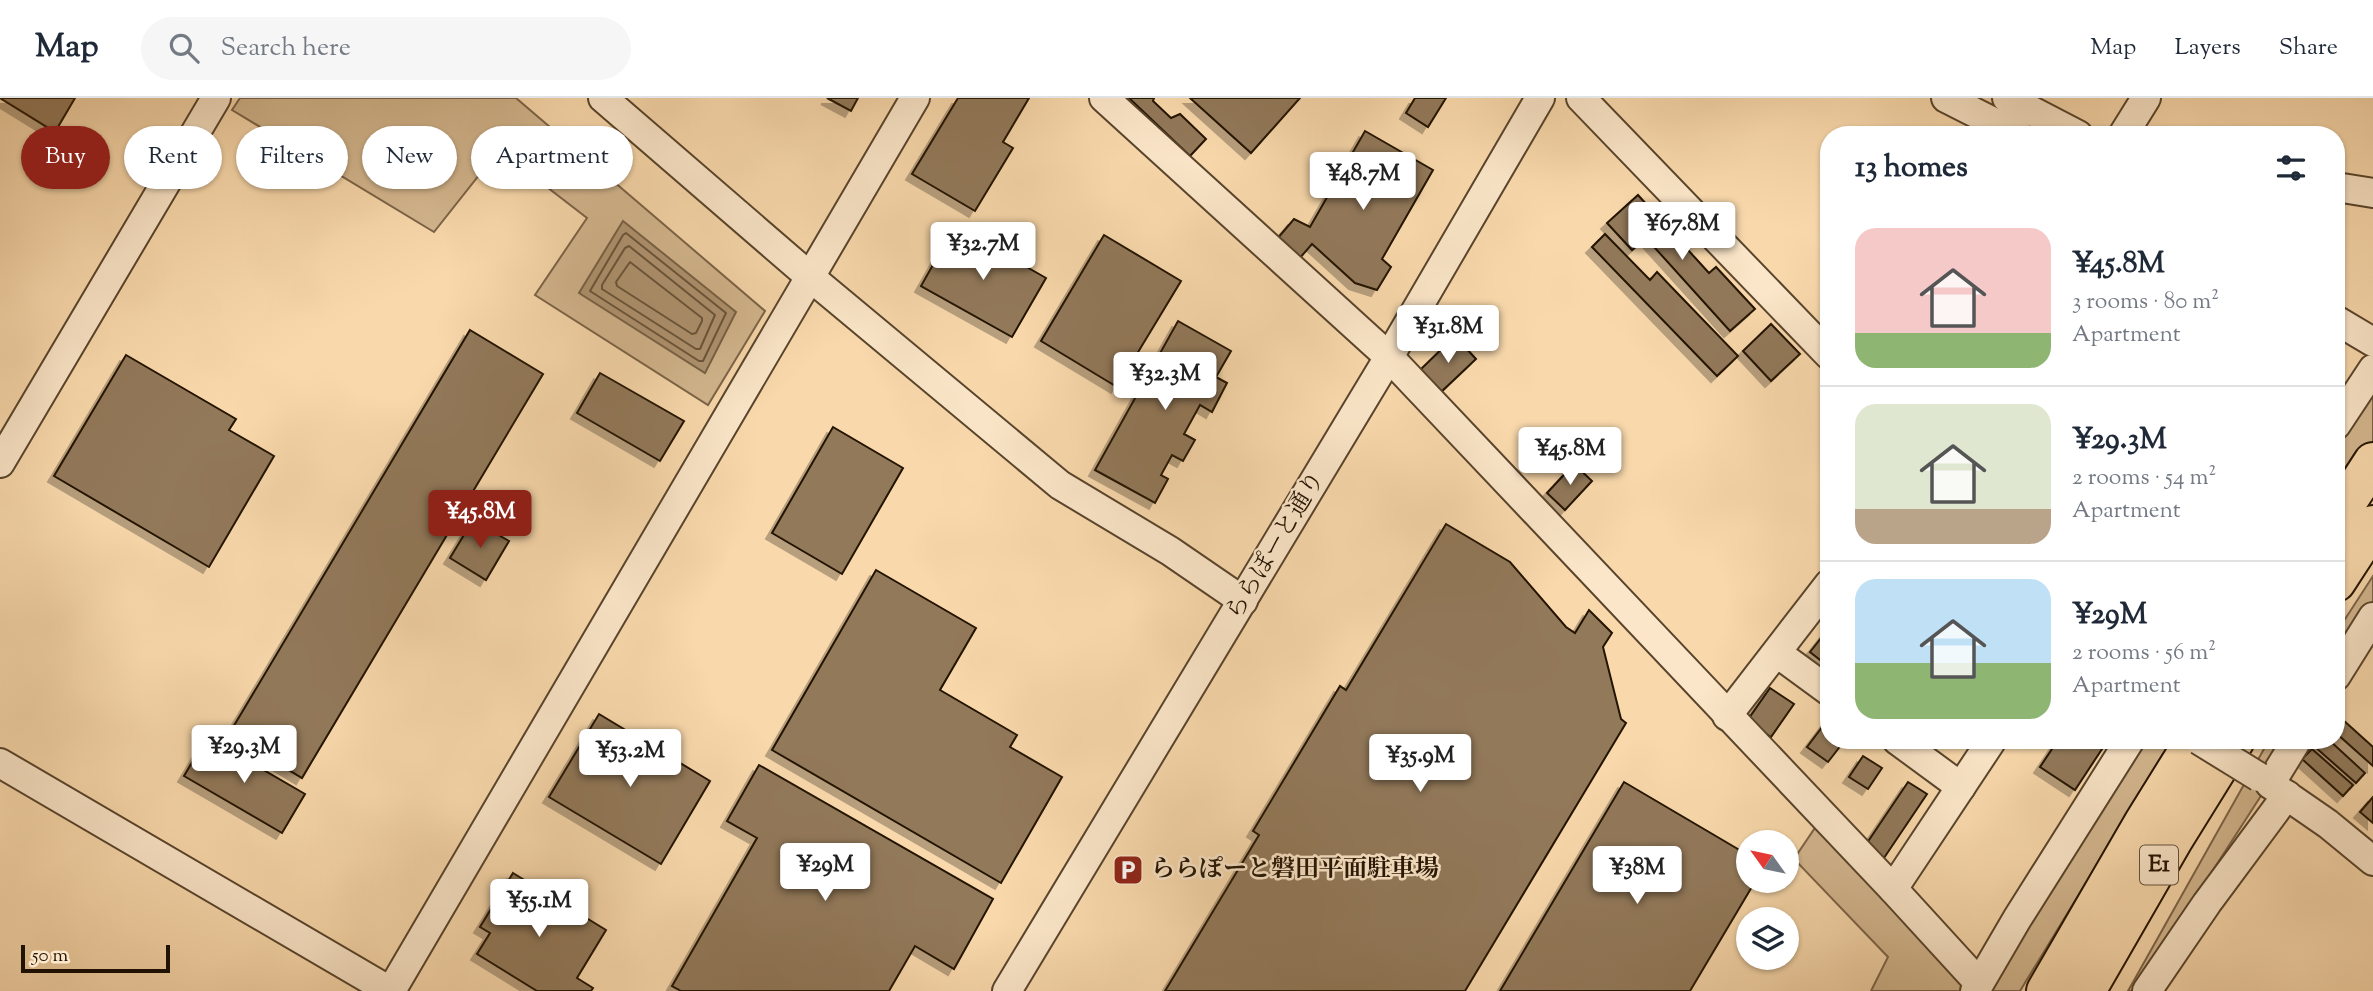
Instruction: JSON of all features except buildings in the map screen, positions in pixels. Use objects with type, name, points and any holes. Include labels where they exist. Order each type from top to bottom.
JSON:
[{"type":"highway","points":[[2345,505],[2373,462]]},
{"type":"highway","points":[[2345,568],[2373,525]]},
{"type":"highway","name":"E1","points":[[2086,991],[2193,749]]},
{"type":"highway","name":"E1","points":[[2046,991],[2159,831],[2227,749]]},
{"type":"highway","points":[[2032,991],[2159,831]]},
{"type":"highway","points":[[2102,991],[2159,831]]},
{"type":"street","points":[[0,463],[216,98]]},
{"type":"street","points":[[603,98],[1060,485],[1170,551],[1243,601]]},
{"type":"street","points":[[0,764],[390,991],[915,98]]},
{"type":"street","points":[[1104,98],[1388,357],[1893,889],[1977,987],[2124,749]]},
{"type":"street","name":"ららぽーと通り","points":[[1007,991],[1243,601],[1540,98]]},
{"type":"street","points":[[1581,98],[1820,346]]},
{"type":"street","points":[[1946,98],[2001,126]]},
{"type":"street","points":[[2007,98],[2061,126]]},
{"type":"street","points":[[2129,126],[2146,98]]},
{"type":"street","points":[[2345,188],[2373,193]]},
{"type":"street","points":[[2345,325],[2373,342]]},
{"type":"street","points":[[2345,411],[2373,369]]},
{"type":"street","points":[[1727,716],[1820,596]]},
{"type":"street","points":[[2345,662],[2373,617]]},
{"type":"street","points":[[1777,653],[1820,684]]},
{"type":"street","points":[[1909,749],[1961,787]]},
{"type":"street","points":[[1893,889],[1986,749]]},
{"type":"street","points":[[2212,749],[2272,785],[2373,860]]},
{"type":"street","points":[[2147,991],[2207,903],[2292,749]]},
{"type":"shaded area","points":[[240,98],[516,98],[549,126],[471,126],[471,185],[434,232],[363,189],[457,189],[457,126],[362,126],[362,189],[348,180],[348,126],[258,126],[232,110]]},
{"type":"shaded area","points":[[549,189],[622,189],[765,311],[708,405],[535,295],[587,218]]},
{"type":"shaded area","points":[[2373,384],[2373,442],[2345,482],[2345,424]]},
{"type":"shaded area","points":[[2373,576],[2373,623],[2345,666],[2345,619]]},
{"type":"shaded area","points":[[2125,749],[2168,749],[2020,991],[1977,991]]},
{"type":"shaded area","points":[[2264,749],[2291,749],[2135,991],[2128,991]]},
{"type":"shaded area","points":[[1823,816],[1975,991],[1871,991],[1888,957],[1799,864],[1799,852]]},
{"type":"water","points":[[623,221],[736,312],[705,373],[579,293]]},
{"type":"place","name":"ららぽーと磐田平面駐車場","points":[[1128,870]]}]
